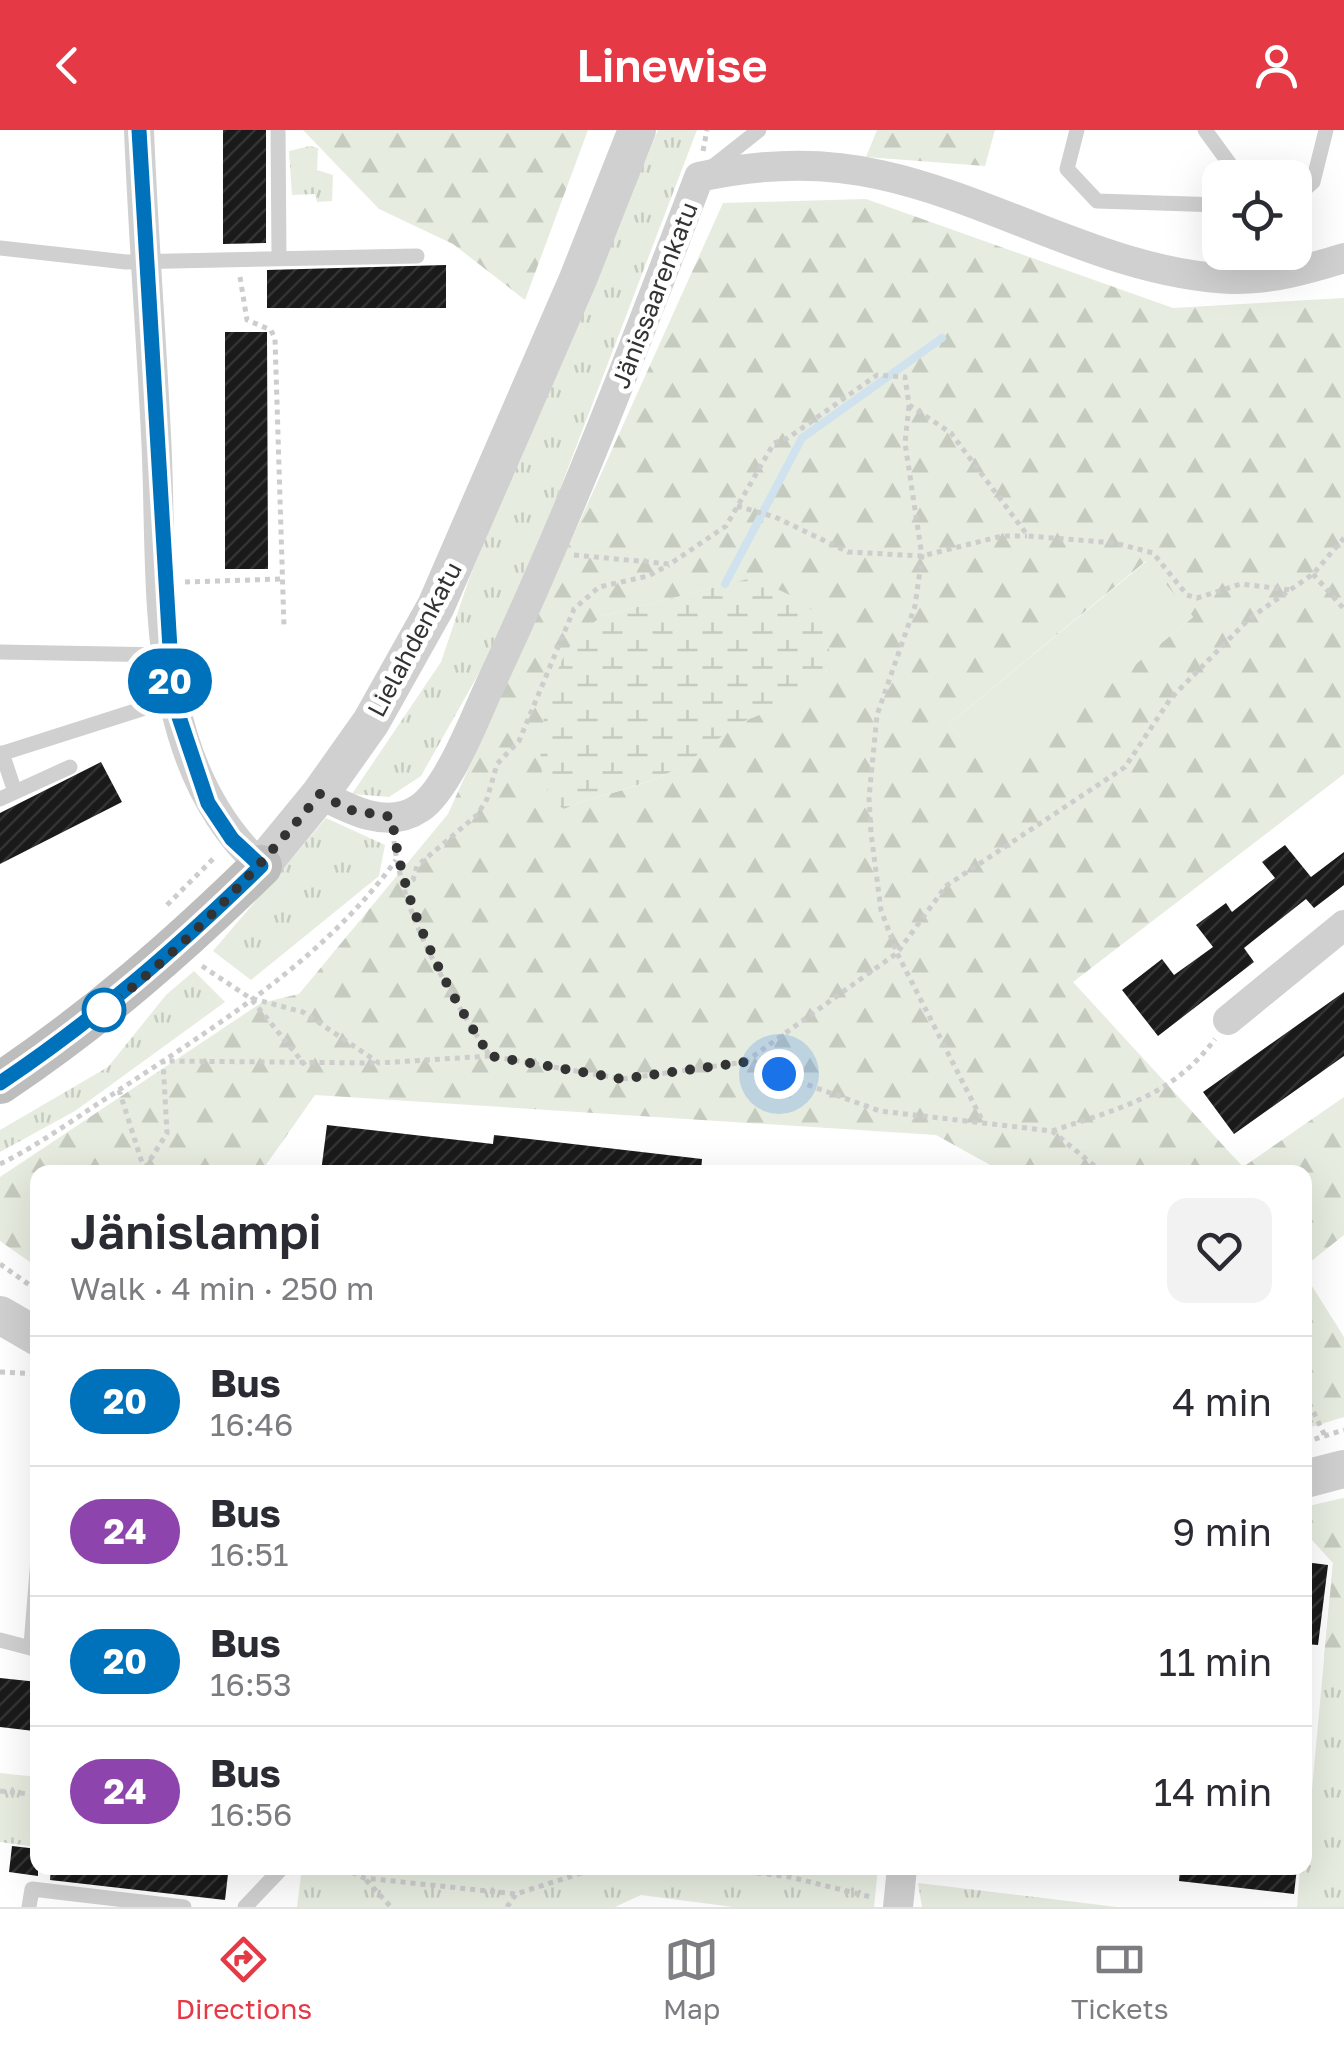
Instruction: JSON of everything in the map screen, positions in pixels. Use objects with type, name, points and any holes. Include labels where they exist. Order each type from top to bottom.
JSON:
[{"type":"main road","name":"Lielahdenkatu","points":[[0,1083],[108,1007],[181,945],[247,852]]},
{"type":"street","points":[[139,130],[167,656],[173,699],[200,785],[247,852]]},
{"type":"street","name":"Lielahdenkatu","points":[[247,852],[320,794],[396,682],[436,606],[578,279],[636,130]]},
{"type":"street","name":"Jänissaarenkatu","points":[[392,817],[421,808],[433,795],[468,732],[552,554],[699,177],[742,167],[791,165],[881,174],[1159,270],[1234,279],[1265,270]]},
{"type":"street","name":"Jänissaarenkatu","points":[[1312,260],[1344,258]]},
{"type":"street","points":[[320,794],[350,810],[392,817]]},
{"type":"street","points":[[1228,1020],[1344,925]]},
{"type":"street","points":[[0,1316],[30,1333]]},
{"type":"street","points":[[1312,1477],[1344,1469]]},
{"type":"street","points":[[898,1907],[901,1875]]},
{"type":"lane","points":[[278,130],[280,256]]},
{"type":"lane","points":[[699,177],[758,130]]},
{"type":"lane","points":[[1077,130],[1066,170],[1097,201],[1202,204]]},
{"type":"lane","points":[[1205,130],[1227,160]]},
{"type":"lane","points":[[1312,182],[1326,130]]},
{"type":"lane","points":[[0,248],[144,262],[280,256],[417,256]]},
{"type":"lane","points":[[0,652],[167,656]]},
{"type":"lane","points":[[70,766],[7,795],[1,753],[173,699]]},
{"type":"lane","points":[[0,1640],[30,1647]]},
{"type":"lane","points":[[244,1907],[275,1875]]},
{"type":"lane","points":[[30,1907],[32,1889],[184,1907]]},
{"type":"path","points":[[237,260],[247,320],[271,330],[276,339],[284,627]]},
{"type":"path","points":[[404,886],[413,880],[417,866],[477,815],[487,799],[497,764],[519,741],[574,610],[599,588],[648,576],[726,526],[774,443],[788,438],[877,376],[905,377],[909,405],[905,443],[922,556],[914,606],[877,714],[869,798],[882,910],[897,953],[982,1120]]},
{"type":"path","points":[[909,405],[952,433],[1028,536]]},
{"type":"path","points":[[737,506],[775,518],[848,552],[922,556],[1002,536],[1115,543],[1154,553],[1187,595],[1198,598],[1241,584],[1290,590]]},
{"type":"path","points":[[163,1061],[305,1064],[490,1056],[622,1079],[745,1062],[897,953],[946,886],[1125,766],[1172,698],[1250,618],[1313,574],[1344,538]]},
{"type":"path","points":[[552,554],[670,564]]},
{"type":"path","points":[[1313,574],[1344,610]]},
{"type":"path","points":[[183,582],[282,579]]},
{"type":"path","points":[[392,817],[396,860],[404,886],[444,985],[490,1056]]},
{"type":"path","points":[[156,916],[247,852]]},
{"type":"path","points":[[0,1164],[163,1061],[250,998],[347,923],[396,860]]},
{"type":"path","points":[[196,962],[250,998],[305,1064]]},
{"type":"path","points":[[250,998],[303,1012],[379,1062]]},
{"type":"path","points":[[745,1062],[880,1111],[1052,1131],[1156,1095],[1201,1058],[1228,1020]]},
{"type":"path","points":[[148,1165],[167,1132],[163,1061]]},
{"type":"path","points":[[119,1090],[143,1165]]},
{"type":"path","points":[[1052,1131],[1093,1165]]},
{"type":"path","points":[[0,1264],[30,1285]]},
{"type":"path","points":[[0,1372],[30,1374]]},
{"type":"path","points":[[1312,1409],[1325,1436]]},
{"type":"path","points":[[1312,1440],[1344,1430]]},
{"type":"path","points":[[0,1791],[30,1793]]},
{"type":"path","points":[[358,1875],[516,1894],[575,1875]]},
{"type":"path","points":[[768,1875],[874,1898],[885,1907]]},
{"type":"path","points":[[364,1878],[391,1907]]},
{"type":"path","points":[[507,1907],[516,1894]]},
{"type":"green space","points":[[303,130],[588,130],[525,300],[453,244],[379,209]]},
{"type":"green space","points":[[658,130],[697,130],[539,544],[483,666],[421,776],[389,797],[352,794],[441,662],[470,576]]},
{"type":"green space","points":[[877,130],[995,130],[985,166],[866,157]]},
{"type":"green space","points":[[318,148],[317,170],[333,175],[332,201],[317,202],[315,194],[292,195],[289,151]]},
{"type":"green space","points":[[866,199],[1173,308],[1344,298],[1344,774],[1073,982],[1241,1165],[990,1165],[936,1135],[315,1095],[266,1165],[30,1165],[30,1262],[0,1241],[0,1177],[261,1003],[299,994],[448,814],[723,203]],"holes":[[[1146,561],[1193,617],[995,779],[949,724]],[[749,579],[827,670],[798,701],[736,726],[662,776],[564,809],[602,616]]]},
{"type":"green space","points":[[1147,561],[1193,617],[995,780],[949,724]]},
{"type":"green space","points":[[748,579],[805,604],[824,626],[828,662],[820,684],[805,698],[743,722],[674,770],[564,809],[551,797],[543,779],[542,734],[552,686],[572,644],[602,616]]},
{"type":"green space","points":[[326,818],[385,845],[379,876],[251,980],[213,951]]},
{"type":"green space","points":[[194,971],[225,1002],[75,1111],[0,1152],[0,1130],[108,1067],[166,995]]},
{"type":"green space","points":[[1344,1097],[1344,1235],[1312,1260],[1312,1165],[1246,1165]]},
{"type":"green space","points":[[1312,1286],[1344,1337],[1344,1417],[1312,1427]]},
{"type":"green space","points":[[1344,1498],[1344,1907],[1297,1907],[1299,1875],[1312,1875],[1312,1789],[1333,1563],[1312,1540],[1312,1505]]},
{"type":"green space","points":[[1344,1498],[1344,1667],[1324,1657],[1333,1563],[1312,1540],[1312,1505]]},
{"type":"green space","points":[[0,1773],[30,1776],[30,1846],[0,1842]]},
{"type":"green space","points":[[301,1875],[877,1875],[874,1907],[733,1907],[641,1895],[615,1907],[297,1907]]},
{"type":"green space","points":[[918,1883],[1117,1907],[922,1907]]},
{"type":"building","points":[[223,130],[266,130],[266,243],[223,244]]},
{"type":"building","points":[[446,265],[446,308],[267,308],[267,270]]},
{"type":"building","points":[[225,332],[267,332],[268,569],[225,569]]},
{"type":"building","points":[[101,762],[122,802],[0,864],[0,813]]},
{"type":"building","points":[[1285,845],[1311,877],[1344,852],[1344,885],[1314,908],[1306,899],[1244,948],[1254,962],[1158,1036],[1122,990],[1162,959],[1174,975],[1213,947],[1196,925],[1226,903],[1232,912],[1275,878],[1262,862]]},
{"type":"building","points":[[1344,992],[1344,1056],[1234,1134],[1203,1092]]},
{"type":"building","points":[[327,1125],[493,1144],[494,1135],[702,1159],[702,1165],[322,1165]]},
{"type":"building","points":[[1312,1563],[1328,1565],[1318,1645],[1312,1645]]},
{"type":"building","points":[[0,1678],[30,1681],[30,1731],[0,1727]]},
{"type":"building","points":[[12,1846],[30,1848],[30,1875],[9,1872]]},
{"type":"building","points":[[50,1875],[228,1875],[225,1900],[50,1880]]},
{"type":"building","points":[[1179,1875],[1296,1875],[1294,1894],[1179,1881]]},
{"type":"waterway","points":[[725,584],[802,438],[942,338]]},
{"type":"bus line","name":"20","points":[[0,1083],[108,1007],[181,945],[261,866],[232,839],[208,803],[192,766],[173,699],[166,634],[139,130]]},
{"type":"route","points":[[104,1010],[181,945],[261,866],[320,794],[350,810],[392,817],[396,860],[444,985],[490,1056],[622,1079],[745,1062],[779,1074]]}]
